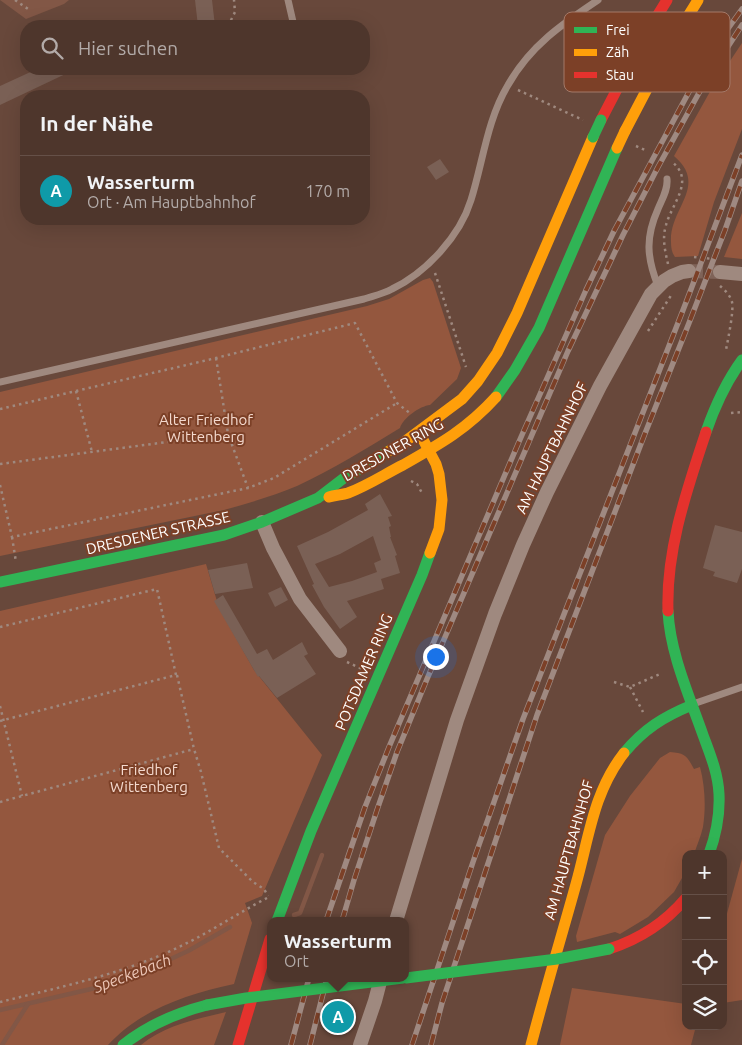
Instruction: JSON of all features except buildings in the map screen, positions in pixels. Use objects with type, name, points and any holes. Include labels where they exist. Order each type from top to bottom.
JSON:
[{"type":"main road","name":"DRESDNER RING","points":[[659,12],[666,0]]},
{"type":"main road","name":"DRESDNER RING","points":[[691,12],[698,0]]},
{"type":"main road","name":"DRESDNER RING","points":[[318,498],[344,478],[419,432],[462,399],[478,381],[497,352],[517,313],[593,137],[616,92]]},
{"type":"main road","name":"DRESDNER RING","points":[[318,498],[346,494],[429,450],[476,417],[502,389],[524,357],[548,309],[617,148],[645,92]]},
{"type":"main road","points":[[710,850],[717,823],[718,785],[710,754],[673,644],[669,626],[667,591],[669,568],[682,509],[707,427],[720,395],[742,360]]},
{"type":"main road","name":"POTSDAMER RING","points":[[279,917],[311,831],[400,626],[435,540],[441,516],[441,491],[436,464],[419,432]]},
{"type":"main road","name":"DRESDENER STRASSE","points":[[0,582],[210,538],[262,522],[318,498]]},
{"type":"main road","name":"AM HAUPTBAHNHOF","points":[[531,1045],[597,804],[605,783],[622,757],[651,726],[663,718],[692,705]]},
{"type":"main road","points":[[409,977],[557,959],[609,949],[634,940],[650,931],[682,902]]},
{"type":"main road","points":[[238,1045],[267,949]]},
{"type":"main road","points":[[123,1045],[133,1036],[162,1019],[207,1005],[246,998],[372,982]]},
{"type":"street","name":"AM HAUPTBAHNHOF","points":[[397,917],[457,720],[477,663],[508,580],[547,492],[600,386],[651,294],[658,286],[674,282],[691,264]]},
{"type":"street","points":[[718,278],[742,274]]},
{"type":"street","points":[[262,522],[273,548],[300,598],[340,651]]},
{"type":"street","points":[[360,1045],[380,982]]},
{"type":"lane","points":[[288,0],[293,20]]},
{"type":"lane","points":[[580,12],[598,0]]},
{"type":"lane","points":[[0,382],[364,300],[392,290],[412,278],[446,245],[464,218],[471,201],[492,119],[507,85],[526,58],[548,36],[564,24]]},
{"type":"lane","points":[[658,286],[652,270],[649,234],[652,222],[668,187],[668,179]]},
{"type":"lane","points":[[692,705],[742,687]]},
{"type":"path","points":[[16,0],[31,11]]},
{"type":"path","points":[[231,20],[235,12],[234,0]]},
{"type":"path","points":[[507,85],[584,121]]},
{"type":"path","points":[[633,144],[648,151]]},
{"type":"path","points":[[648,332],[674,282],[664,246],[664,235],[666,224],[682,186],[682,179],[681,172],[671,161]]},
{"type":"path","points":[[691,264],[713,259]]},
{"type":"path","points":[[430,262],[467,372]]},
{"type":"path","points":[[718,278],[728,292],[732,303],[726,350]]},
{"type":"path","points":[[0,409],[355,324],[398,403],[412,414]]},
{"type":"path","points":[[216,358],[228,434],[248,488]]},
{"type":"path","points":[[76,391],[92,452]]},
{"type":"path","points":[[12,536],[248,488],[274,478],[398,403]]},
{"type":"path","points":[[0,464],[228,434]]},
{"type":"path","points":[[0,485],[20,578]]},
{"type":"path","points":[[0,626],[157,589],[176,675],[219,848],[253,882],[264,888],[268,897]]},
{"type":"path","points":[[340,651],[345,661],[360,668],[355,680],[356,688]]},
{"type":"path","points":[[614,682],[630,686],[660,674]]},
{"type":"path","points":[[2,720],[176,675]]},
{"type":"path","points":[[630,686],[644,713]]},
{"type":"path","points":[[0,706],[22,796]]},
{"type":"path","points":[[0,802],[194,749]]},
{"type":"path","points":[[0,1002],[96,978],[133,966],[182,946],[247,908]]},
{"type":"green space","points":[[742,43],[742,129],[714,202],[698,256],[675,257],[671,246],[672,230],[685,198],[688,177],[684,167],[674,156],[710,92],[730,92],[730,61]]},
{"type":"green space","points":[[742,213],[742,259],[724,257]]},
{"type":"green space","name":"Alter Friedhof Wittenberg","points":[[430,278],[433,282],[461,368],[457,379],[430,405],[412,413],[400,428],[297,486],[261,499],[224,510],[0,556],[0,392],[367,306],[389,299]]},
{"type":"green space","name":"Friedhof Wittenberg","points":[[206,564],[219,608],[254,670],[322,755],[262,896],[245,903],[252,923],[234,984],[183,998],[166,1005],[135,1022],[108,1045],[0,1045],[0,611]]},
{"type":"green space","points":[[670,752],[679,753],[685,756],[694,769],[700,767],[705,804],[703,827],[695,850],[682,850],[682,878],[674,892],[648,917],[620,934],[615,932],[577,942],[576,936],[605,835],[630,796],[660,758]]},
{"type":"green space","points":[[742,859],[742,1000],[727,1002],[727,940],[727,913]]},
{"type":"green space","points":[[572,988],[682,1003],[682,1030],[695,1030],[691,1045],[560,1045]]},
{"type":"green space","points":[[226,1012],[214,1045],[141,1045],[160,1032],[193,1020]]},
{"type":"shaded area","points":[[0,0],[69,0],[64,4],[26,19]]},
{"type":"waterway","name":"Speckebach","points":[[294,915],[300,913],[322,855]]},
{"type":"waterway","name":"Speckebach","points":[[0,1010],[104,986],[188,951],[230,927]]},
{"type":"waterway","points":[[2,1045],[28,1004]]},
{"type":"tunnel","points":[[689,271],[720,272]]},
{"type":"railway","points":[[730,26],[742,9]]},
{"type":"railway","points":[[730,43],[742,25]]},
{"type":"railway","points":[[327,917],[365,807],[389,747],[518,444],[614,231],[689,92]]},
{"type":"railway","points":[[343,917],[397,752],[568,351],[623,235],[699,92]]},
{"type":"railway","points":[[412,1045],[523,719],[742,155]]},
{"type":"railway","points":[[431,1045],[442,1003],[537,715],[725,230],[742,181]]},
{"type":"railway","points":[[291,1045],[308,982]]},
{"type":"railway","points":[[310,1045],[326,982]]},
{"type":"traffic: fast","points":[[593,137],[601,120]]},
{"type":"traffic: fast","points":[[496,397],[515,370],[539,328],[617,148]]},
{"type":"traffic: fast","points":[[706,432],[721,394],[742,360]]},
{"type":"traffic: fast","points":[[0,582],[224,535],[262,522],[318,498],[344,478],[389,451]]},
{"type":"traffic: fast","points":[[279,917],[311,831],[430,553]]},
{"type":"traffic: fast","points":[[668,611],[676,658],[711,756],[717,779],[719,794],[718,817],[710,850]]},
{"type":"traffic: fast","points":[[624,753],[655,724],[692,705]]},
{"type":"traffic: fast","points":[[409,978],[557,959],[609,949]]},
{"type":"traffic: fast","points":[[207,1005],[246,998],[372,982]]},
{"type":"traffic: fast","points":[[123,1045],[142,1031],[163,1020],[207,1005]]},
{"type":"traffic: slow","points":[[691,12],[698,0]]},
{"type":"traffic: slow","points":[[625,131],[645,92]]},
{"type":"traffic: slow","points":[[617,148],[625,131]]},
{"type":"traffic: slow","points":[[389,451],[403,443],[462,399],[478,381],[497,353],[517,313],[593,137]]},
{"type":"traffic: slow","points":[[329,497],[348,493],[362,487],[429,450],[464,427],[496,397]]},
{"type":"traffic: slow","points":[[419,432],[436,464],[442,500],[439,529],[430,553]]},
{"type":"traffic: slow","points":[[531,1045],[593,816],[605,784],[624,753]]},
{"type":"traffic: jam","points":[[660,12],[667,0]]},
{"type":"traffic: jam","points":[[601,120],[616,92]]},
{"type":"traffic: jam","points":[[668,611],[668,588],[674,542],[685,498],[706,432]]},
{"type":"traffic: jam","points":[[609,949],[651,929],[682,902]]},
{"type":"traffic: jam","points":[[238,1045],[267,949]]},
{"type":"place","name":"Wasserturm","points":[[338,1017]]}]
